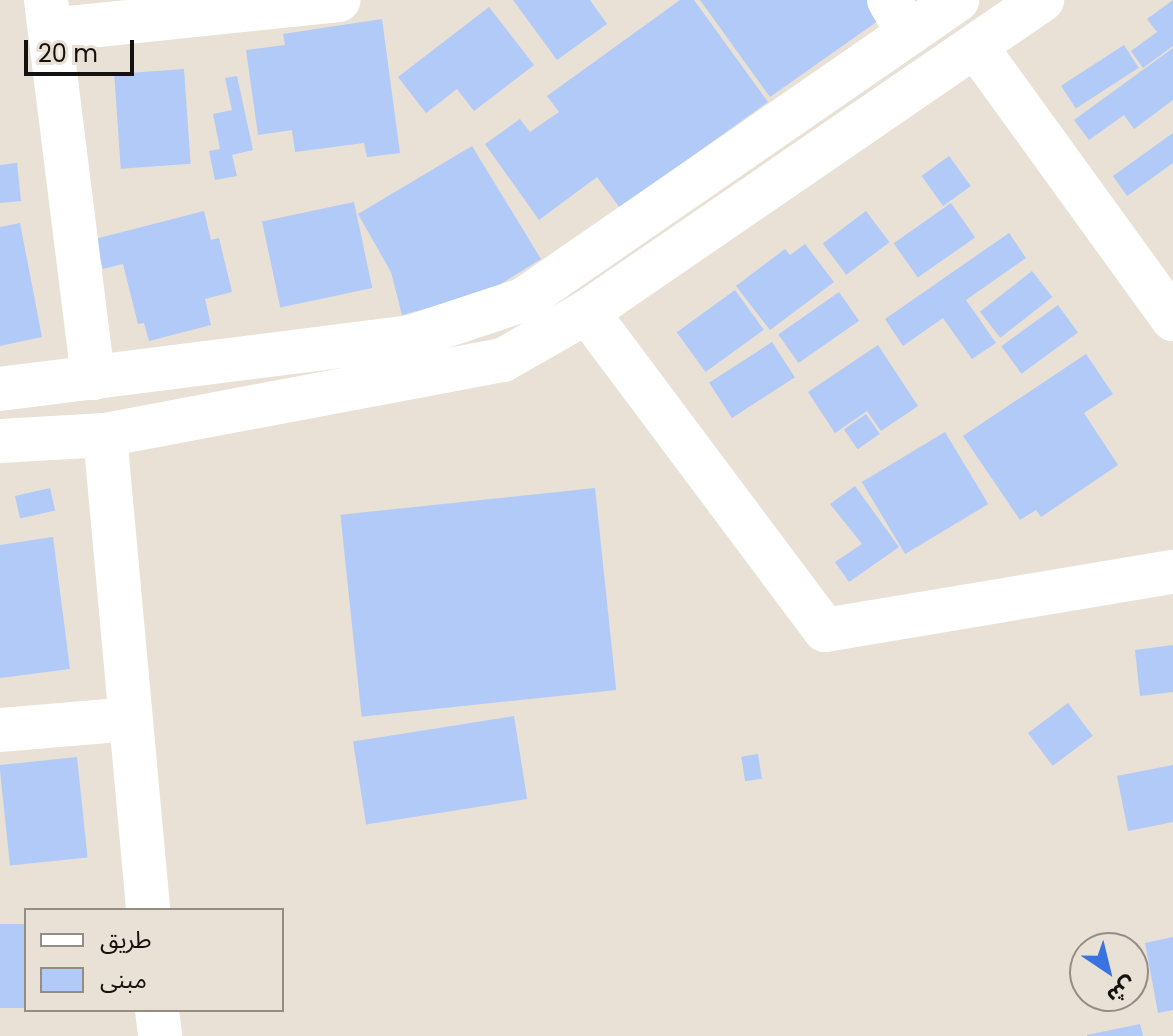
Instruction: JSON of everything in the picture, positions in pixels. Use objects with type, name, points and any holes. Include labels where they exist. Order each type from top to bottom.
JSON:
[{"type":"street","points":[[93,378],[48,15],[338,0]]},
{"type":"street","points":[[0,389],[411,337],[523,300],[899,17],[956,0]]},
{"type":"street","points":[[0,441],[105,435],[503,360],[587,312],[1042,0]]},
{"type":"street","points":[[976,47],[1173,319]]},
{"type":"street","points":[[587,312],[825,630],[1173,572]]},
{"type":"street","points":[[105,435],[148,908]]},
{"type":"street","points":[[0,730],[130,719]]},
{"type":"street","points":[[157,1012],[160,1036]]},
{"type":"building","points":[[513,0],[590,0],[607,24],[557,60]]},
{"type":"building","points":[[680,0],[694,0],[768,102],[620,208],[597,177],[539,220],[485,144],[520,119],[530,132],[559,112],[547,96]]},
{"type":"building","points":[[700,0],[869,0],[882,18],[770,97]]},
{"type":"building","points":[[1173,0],[1173,46],[1143,68],[1131,51],[1157,32],[1147,19]]},
{"type":"building","points":[[489,7],[534,65],[474,111],[457,89],[426,113],[398,77]]},
{"type":"building","points":[[382,19],[400,153],[367,157],[364,143],[295,152],[292,130],[258,135],[246,50],[285,45],[283,34]]},
{"type":"building","points":[[1124,45],[1139,68],[1076,108],[1061,86]]},
{"type":"building","points":[[1173,48],[1173,100],[1134,129],[1124,115],[1089,140],[1074,120]]},
{"type":"building","points":[[184,69],[191,164],[121,169],[114,74]]},
{"type":"building","points":[[237,76],[253,150],[232,155],[237,176],[215,180],[209,151],[220,149],[213,114],[232,110],[225,78]]},
{"type":"building","points":[[1173,133],[1173,163],[1127,196],[1113,176]]},
{"type":"building","points":[[472,146],[541,259],[488,292],[402,315],[391,272],[358,214]]},
{"type":"building","points":[[949,156],[971,186],[943,206],[921,176]]},
{"type":"building","points":[[17,163],[21,201],[0,203],[0,165]]},
{"type":"building","points":[[354,202],[372,288],[280,308],[262,222]]},
{"type":"building","points":[[951,203],[975,237],[918,278],[894,243]]},
{"type":"building","points":[[204,211],[211,240],[219,238],[232,292],[205,299],[211,325],[149,341],[144,323],[138,324],[123,264],[103,269],[95,239]]},
{"type":"building","points":[[866,211],[889,242],[846,275],[823,243]]},
{"type":"building","points":[[20,223],[42,337],[0,346],[0,227]]},
{"type":"building","points":[[1009,233],[1026,258],[966,300],[996,343],[972,359],[943,318],[903,346],[885,319]]},
{"type":"building","points":[[805,244],[834,282],[770,330],[736,286],[785,249],[790,255]]},
{"type":"building","points":[[1032,271],[1052,297],[1000,338],[980,312]]},
{"type":"building","points":[[735,290],[764,330],[706,372],[677,332]]},
{"type":"building","points":[[839,292],[859,321],[798,363],[778,334]]},
{"type":"building","points":[[1058,305],[1078,333],[1021,374],[1001,346]]},
{"type":"building","points":[[772,342],[795,377],[732,418],[709,383]]},
{"type":"building","points":[[878,345],[918,406],[881,431],[867,411],[835,433],[808,392]]},
{"type":"building","points":[[1086,354],[1113,394],[1084,413],[1118,465],[1041,517],[1036,510],[1020,520],[963,436]]},
{"type":"building","points":[[866,414],[880,434],[858,449],[844,429]]},
{"type":"building","points":[[945,432],[988,504],[905,554],[862,482]]},
{"type":"building","points":[[855,486],[899,547],[849,582],[835,562],[862,544],[830,504]]},
{"type":"building","points":[[50,488],[55,510],[20,519],[15,496]]},
{"type":"building","points":[[595,488],[616,690],[362,717],[340,515]]},
{"type":"building","points":[[53,537],[70,669],[0,678],[0,545]]},
{"type":"building","points":[[1173,645],[1173,692],[1140,696],[1135,650]]},
{"type":"building","points":[[1068,703],[1093,736],[1053,766],[1028,733]]},
{"type":"building","points":[[514,716],[527,799],[366,824],[353,741]]},
{"type":"building","points":[[758,754],[762,779],[745,781],[741,757]]},
{"type":"building","points":[[77,757],[88,857],[10,866],[0,765]]},
{"type":"building","points":[[1173,765],[1173,822],[1128,831],[1117,776]]},
{"type":"building","points":[[0,924],[24,924],[24,1008],[0,1008]]},
{"type":"building","points":[[1173,937],[1173,1010],[1158,1013],[1149,965],[1149,942]]},
{"type":"building","points":[[1140,1024],[1143,1036],[1087,1036],[1087,1035]]}]
